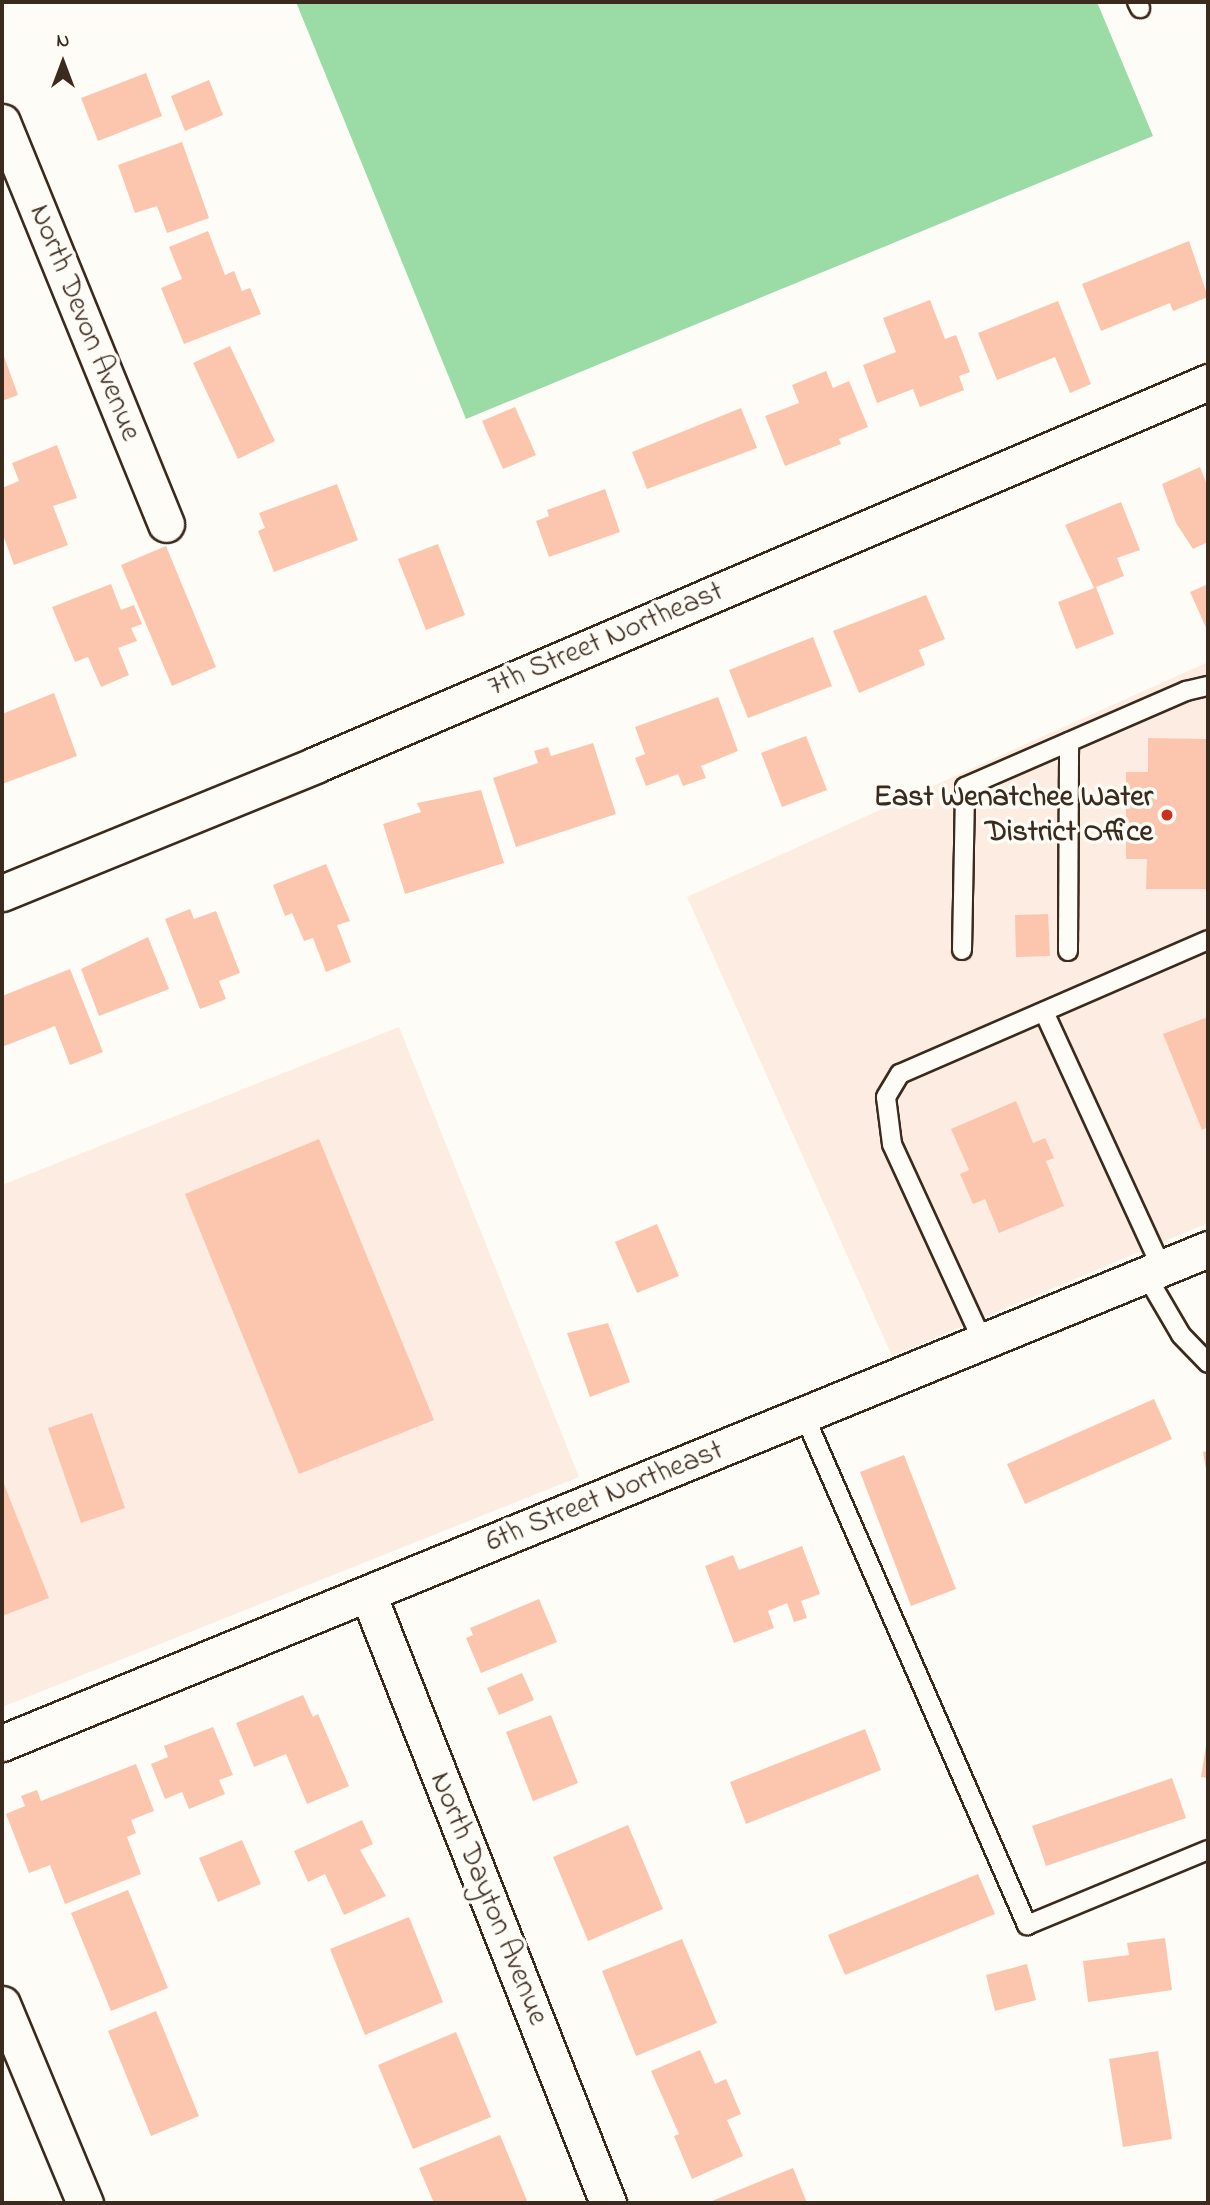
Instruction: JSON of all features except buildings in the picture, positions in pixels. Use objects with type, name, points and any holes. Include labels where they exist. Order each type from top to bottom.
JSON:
[{"type":"street","name":"North Devon Avenue","points":[[2,122],[14,186],[166,524]]},
{"type":"street","name":"7th Street Northeast","points":[[2,893],[315,765],[1208,382]]},
{"type":"street","name":"6th Street Northeast","points":[[2,1743],[1208,1249]]},
{"type":"street","name":"North Dayton Avenue","points":[[368,1594],[608,2203]]},
{"type":"street","points":[[2,2004],[85,2203]]},
{"type":"lane","points":[[962,950],[965,787],[1208,686]]},
{"type":"lane","points":[[1068,951],[1069,742]]},
{"type":"lane","points":[[983,1342],[892,1144],[886,1097],[900,1074],[1208,940]]},
{"type":"lane","points":[[1044,1012],[1181,1335],[1208,1363]]},
{"type":"lane","points":[[804,1415],[1027,1925],[1208,1850]]},
{"type":"shaded area","points":[[1208,662],[1208,1223],[892,1356],[687,897]]},
{"type":"shaded area","points":[[399,1027],[579,1477],[2,1707],[2,1185]]},
{"type":"green space","points":[[296,2],[1097,2],[1153,136],[466,419]]},
{"type":"place","name":"East Wenatchee Water District Office","points":[[1167,815]]}]
